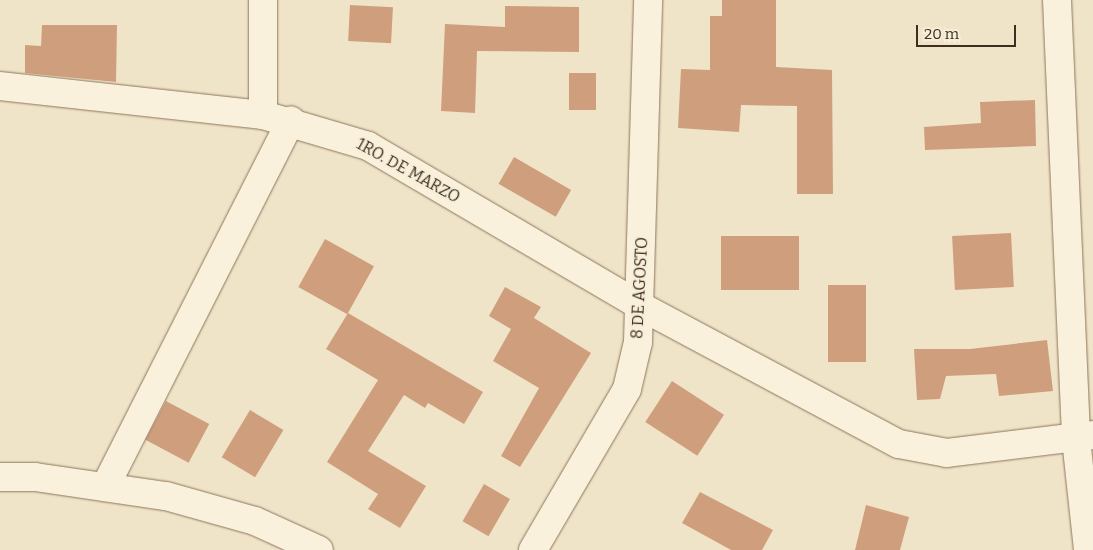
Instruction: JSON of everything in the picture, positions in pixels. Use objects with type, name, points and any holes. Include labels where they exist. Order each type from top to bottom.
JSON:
[{"type":"street","points":[[263,0],[263,115]]},
{"type":"street","name":"8 DE AGOSTO","points":[[533,550],[627,389],[642,308],[648,0]]},
{"type":"street","points":[[1057,0],[1084,437],[1088,550]]},
{"type":"street","name":"1RO. DE MARZO","points":[[0,86],[263,115],[291,121],[368,146],[642,308],[899,444],[947,453],[1084,437]]},
{"type":"street","points":[[105,487],[291,121]]},
{"type":"street","points":[[0,477],[105,487],[166,496],[255,521],[320,550]]},
{"type":"building","points":[[722,0],[776,0],[776,67],[832,70],[833,194],[797,194],[797,106],[741,105],[739,132],[678,128],[681,69],[710,70],[710,16],[722,16]]},
{"type":"building","points":[[350,5],[393,7],[391,43],[348,41]]},
{"type":"building","points":[[505,6],[579,7],[579,52],[477,51],[475,113],[441,111],[445,24],[505,27]]},
{"type":"building","points":[[42,25],[117,25],[116,82],[25,73],[25,45],[41,46]]},
{"type":"building","points":[[569,73],[596,73],[596,110],[569,110]]},
{"type":"building","points":[[1035,100],[1036,146],[925,150],[924,127],[981,123],[980,102]]},
{"type":"building","points":[[514,157],[571,190],[556,217],[498,184]]},
{"type":"building","points":[[1011,233],[1014,287],[955,290],[952,236]]},
{"type":"building","points":[[721,236],[799,236],[799,290],[721,290]]},
{"type":"building","points":[[325,239],[374,266],[347,314],[298,287]]},
{"type":"building","points":[[828,285],[866,285],[866,362],[828,362]]},
{"type":"building","points":[[505,287],[541,307],[534,318],[591,353],[520,467],[501,456],[539,388],[493,361],[511,329],[489,316]]},
{"type":"building","points":[[348,313],[483,392],[464,424],[428,403],[425,408],[404,395],[368,451],[426,486],[400,528],[368,509],[378,494],[327,462],[378,380],[326,349]]},
{"type":"building","points":[[1047,340],[1053,391],[999,396],[996,374],[946,376],[940,399],[917,400],[914,349],[970,349]]},
{"type":"building","points":[[672,381],[724,415],[697,456],[645,422]]},
{"type":"building","points":[[166,401],[209,424],[189,463],[145,440]]},
{"type":"building","points":[[250,410],[283,430],[255,477],[222,457]]},
{"type":"building","points":[[484,484],[510,499],[488,536],[463,521]]},
{"type":"building","points":[[700,492],[773,530],[762,550],[731,550],[682,523]]},
{"type":"building","points":[[866,505],[909,517],[900,550],[855,550]]}]
